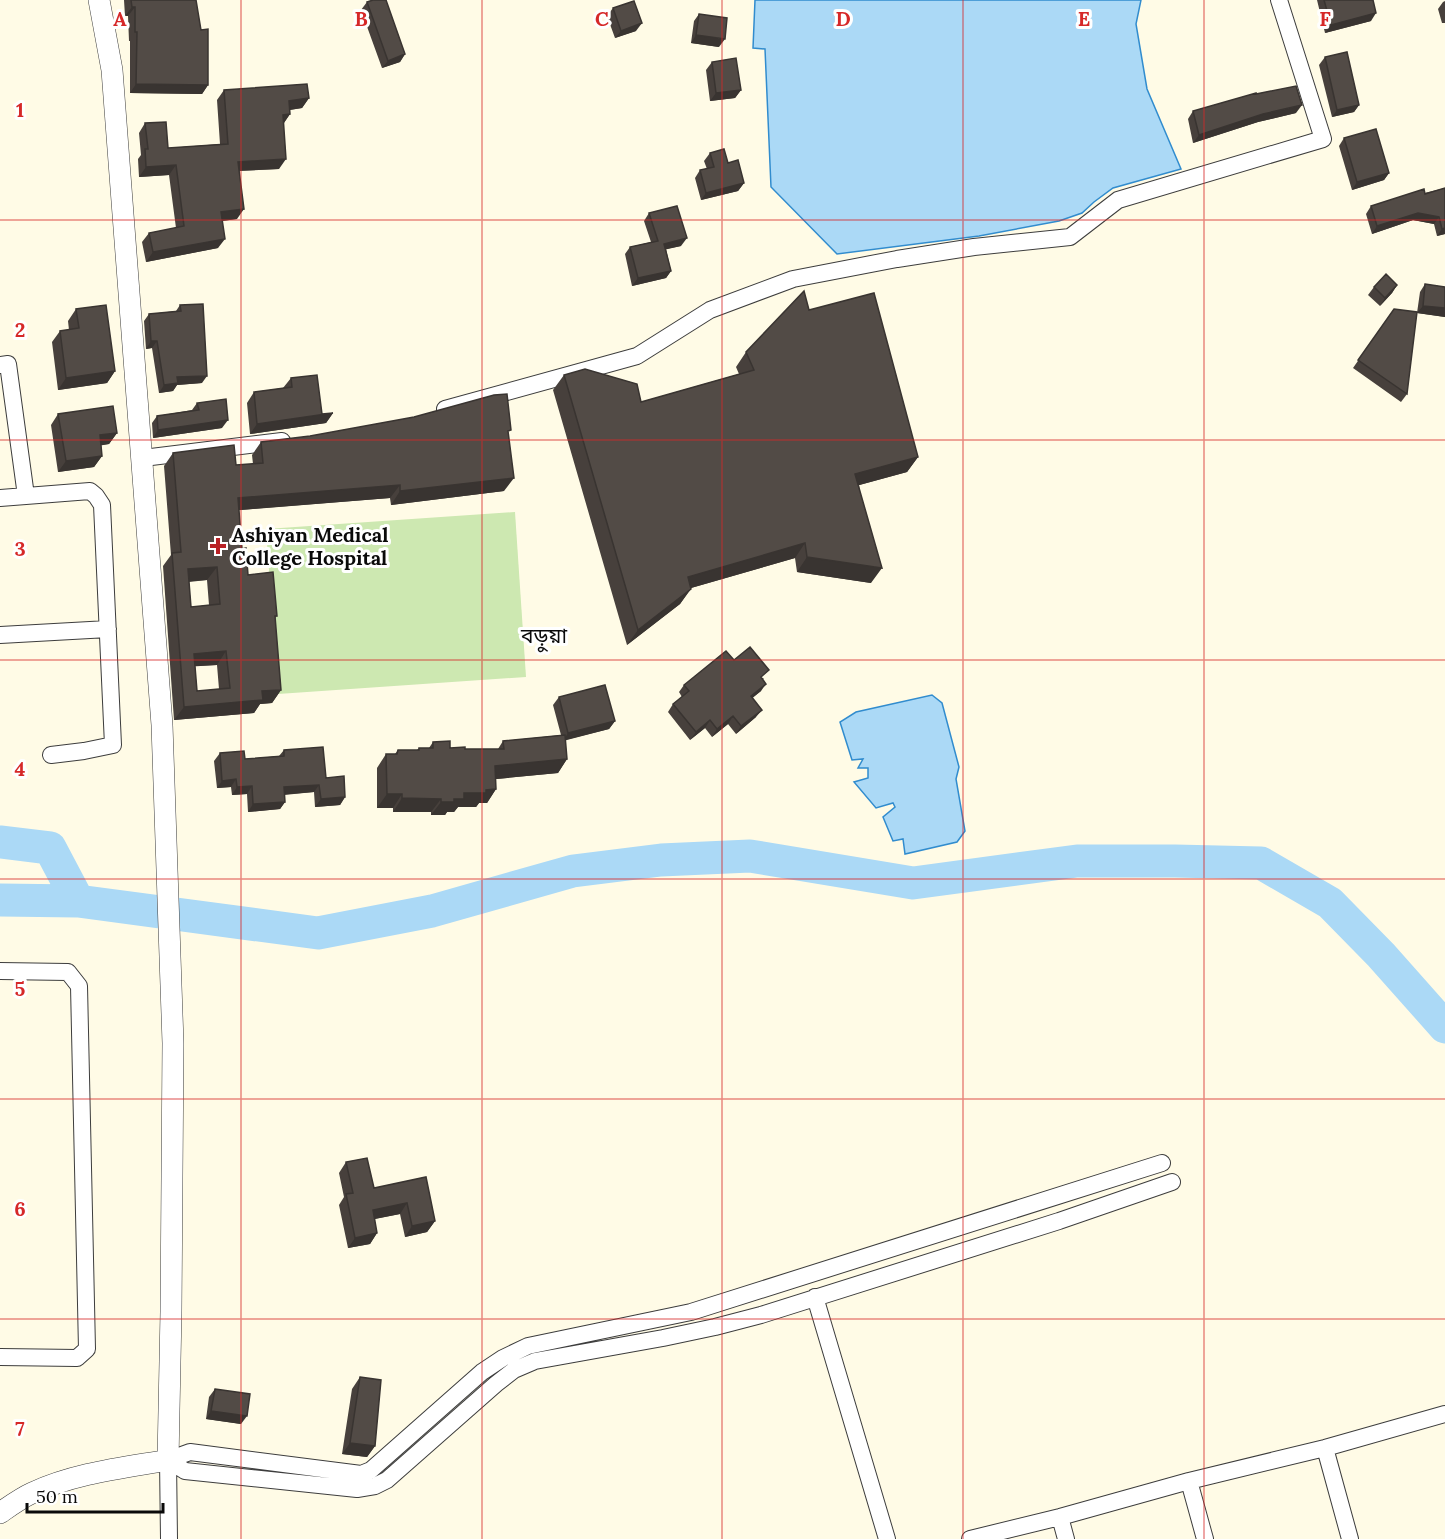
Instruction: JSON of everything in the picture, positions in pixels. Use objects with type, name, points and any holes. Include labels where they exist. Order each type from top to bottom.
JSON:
[{"type":"street","points":[[99,0],[112,70],[162,725],[173,1043],[169,1539]]},
{"type":"street","points":[[426,414],[637,356],[710,310],[793,279],[974,247],[1070,237],[1118,200],[1323,139],[1279,0]]},
{"type":"street","points":[[0,365],[8,364],[26,496]]},
{"type":"street","points":[[142,458],[299,439]]},
{"type":"street","points":[[0,498],[90,491],[102,505],[113,745],[51,755]]},
{"type":"street","points":[[0,635],[108,629]]},
{"type":"street","points":[[0,971],[68,972],[79,986],[87,1349],[77,1358],[0,1357]]},
{"type":"street","points":[[0,1513],[29,1494],[55,1483],[80,1475],[168,1460],[190,1452],[361,1474],[371,1470],[489,1368],[503,1358],[528,1346],[691,1312],[1162,1163]]},
{"type":"street","points":[[168,1460],[185,1472],[357,1489],[375,1486],[387,1480],[496,1384],[514,1370],[535,1361],[663,1338],[761,1315],[1059,1221],[1172,1182]]},
{"type":"street","points":[[1052,1197],[1059,1221]]},
{"type":"street","points":[[815,1298],[887,1539]]},
{"type":"street","points":[[443,1406],[455,1420]]},
{"type":"street","points":[[970,1539],[1325,1448],[1445,1414]]},
{"type":"street","points":[[1325,1448],[1350,1539]]},
{"type":"street","points":[[1190,1481],[1205,1539]]},
{"type":"street","points":[[1060,1517],[1066,1539]]},
{"type":"green space","points":[[515,512],[526,677],[278,694],[266,529]]},
{"type":"water","points":[[755,0],[1141,0],[1136,24],[1147,89],[1181,169],[1113,188],[1082,213],[1059,221],[979,236],[837,254],[771,187],[765,49],[753,48]]},
{"type":"water","points":[[932,695],[942,703],[959,767],[956,779],[965,831],[957,842],[905,854],[903,839],[893,841],[883,817],[895,807],[893,803],[876,808],[854,782],[868,778],[868,768],[858,768],[863,759],[852,760],[840,722],[856,712]]},
{"type":"building","points":[[131,0],[196,0],[201,30],[208,29],[208,85],[136,84],[137,32],[135,32],[135,7],[132,7]]},
{"type":"building","points":[[386,0],[405,54],[388,61],[367,2]]},
{"type":"building","points":[[1324,0],[1373,0],[1376,13],[1331,25]]},
{"type":"building","points":[[634,1],[642,23],[621,31],[613,8]]},
{"type":"building","points":[[699,14],[727,18],[725,39],[696,35]]},
{"type":"building","points":[[1347,52],[1359,105],[1337,110],[1325,57]]},
{"type":"building","points":[[736,58],[741,90],[716,93],[712,62]]},
{"type":"building","points":[[307,84],[309,98],[289,101],[290,114],[283,115],[286,159],[238,162],[244,209],[221,212],[225,239],[153,252],[149,233],[184,226],[176,165],[146,167],[145,149],[148,149],[145,123],[166,122],[168,148],[228,144],[224,90]]},
{"type":"building","points":[[1296,86],[1302,105],[1263,114],[1199,135],[1193,111],[1256,93]]},
{"type":"building","points":[[1376,129],[1389,173],[1357,182],[1344,138]]},
{"type":"building","points":[[724,149],[728,163],[738,160],[744,183],[706,193],[700,170],[714,167],[710,153]]},
{"type":"building","points":[[1445,188],[1445,228],[1442,229],[1439,217],[1418,213],[1377,226],[1371,206],[1424,189],[1425,194]]},
{"type":"building","points":[[677,206],[687,238],[664,244],[671,271],[638,278],[630,247],[658,241],[649,213]]},
{"type":"building","points":[[1386,274],[1397,285],[1385,298],[1374,287]]},
{"type":"building","points":[[1425,284],[1445,287],[1445,308],[1423,306]]},
{"type":"building","points":[[804,291],[809,310],[874,293],[918,457],[855,474],[882,568],[807,557],[805,543],[688,577],[691,589],[638,630],[564,375],[585,369],[637,384],[641,402],[754,370],[746,352]]},
{"type":"building","points":[[203,304],[207,376],[177,377],[178,383],[164,385],[157,341],[151,341],[149,314],[181,311],[180,305]]},
{"type":"building","points":[[106,305],[115,371],[66,378],[60,331],[79,328],[76,309]]},
{"type":"building","points":[[1394,309],[1417,312],[1407,394],[1358,360]]},
{"type":"building","points":[[317,375],[322,414],[333,413],[257,424],[254,392],[292,387],[291,378]]},
{"type":"building","points":[[507,394],[511,430],[508,431],[514,478],[400,491],[400,485],[238,498],[242,549],[246,548],[248,575],[273,572],[281,690],[262,691],[263,700],[184,707],[172,553],[181,552],[173,453],[234,445],[236,465],[263,463],[261,442],[310,436],[414,417],[494,395]],"holes":[[[217,567],[220,604],[191,607],[188,569]],[[226,651],[230,688],[197,691],[194,654]]]},
{"type":"building","points":[[226,399],[228,420],[158,430],[157,416],[199,410],[197,403]]},
{"type":"building","points":[[113,406],[117,433],[100,435],[102,456],[66,461],[58,414]]},
{"type":"building","points":[[750,647],[769,670],[761,677],[766,684],[751,696],[762,710],[741,726],[733,716],[717,729],[710,720],[696,732],[673,704],[689,691],[684,685],[726,651],[734,660]]},
{"type":"building","points":[[605,685],[615,721],[568,733],[559,697]]},
{"type":"building","points":[[565,735],[567,759],[495,766],[496,789],[486,790],[486,793],[464,793],[464,799],[454,799],[454,802],[441,802],[441,799],[402,798],[402,794],[387,794],[386,754],[397,754],[398,750],[433,748],[433,742],[450,741],[450,748],[504,749],[503,741]]},
{"type":"building","points":[[323,747],[326,778],[344,776],[345,797],[321,799],[319,785],[284,787],[285,802],[253,804],[252,786],[237,787],[236,779],[222,781],[220,753],[244,751],[245,759],[284,756],[284,750]]},
{"type":"building","points":[[367,1158],[374,1188],[426,1177],[435,1221],[412,1226],[407,1203],[373,1210],[377,1233],[355,1238],[346,1194],[353,1193],[346,1162]]},
{"type":"building","points":[[360,1377],[381,1380],[375,1446],[350,1443]]},
{"type":"building","points":[[215,1389],[250,1394],[247,1416],[211,1411]]},
{"type":"waterway","points":[[0,842],[50,848],[78,901]]},
{"type":"waterway","points":[[0,900],[78,901],[318,933],[432,911],[573,871],[661,860],[750,856],[913,883],[1077,861],[1261,863],[1330,903],[1381,955],[1445,1027]]},
{"type":"place","name":"Ashiyan Medical College Hospital","points":[[218,546]]},
{"type":"district","name":"বড়ুয়া","points":[[544,635]]}]
